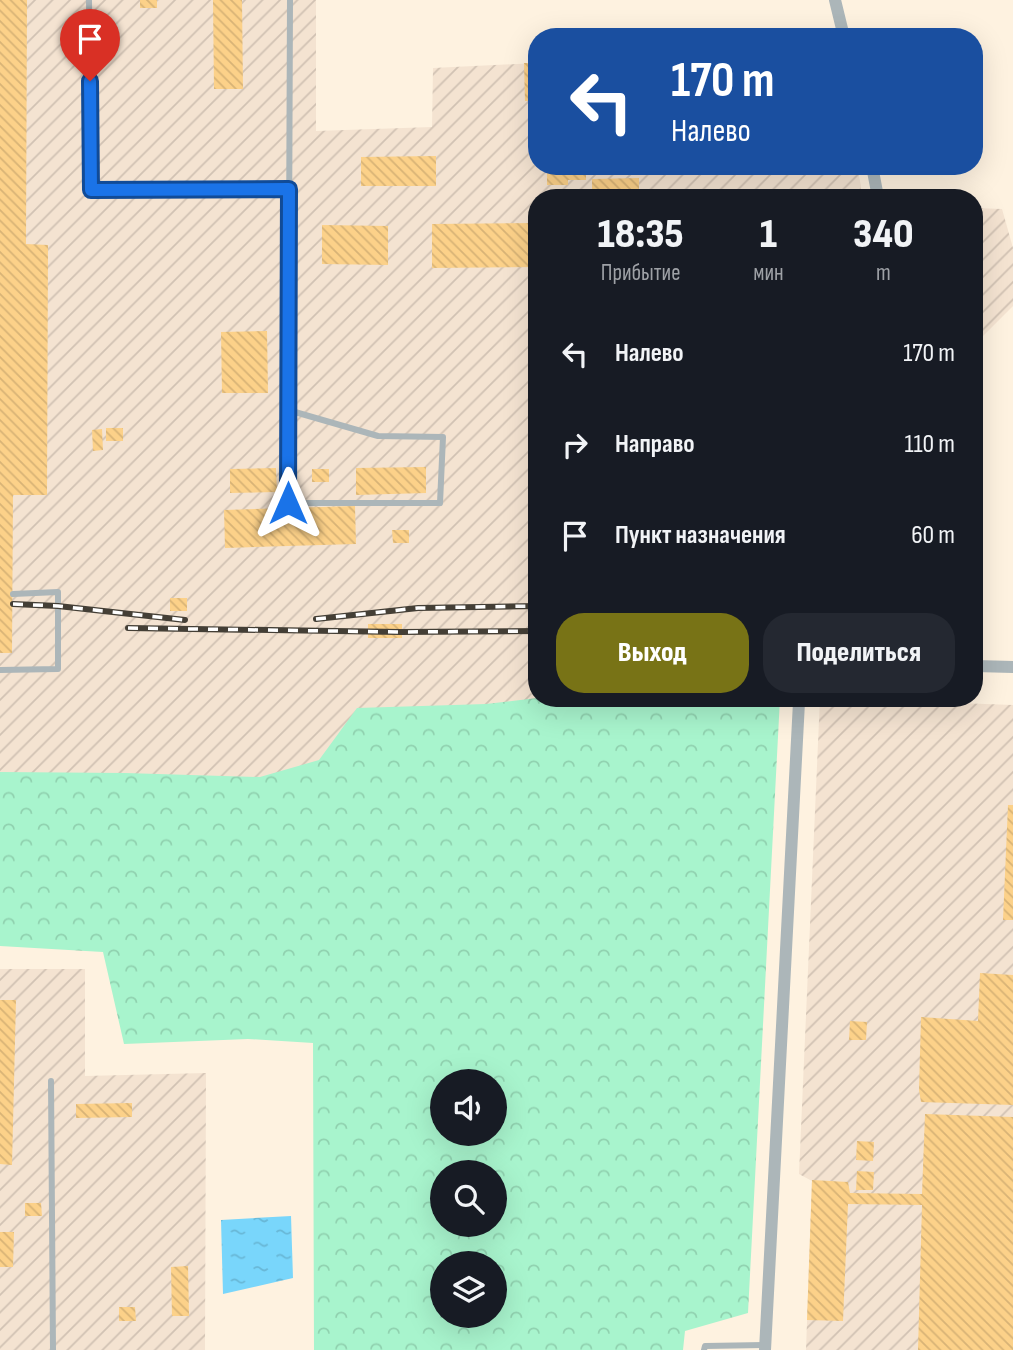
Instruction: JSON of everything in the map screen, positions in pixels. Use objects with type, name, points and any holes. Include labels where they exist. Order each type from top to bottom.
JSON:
[{"type":"street","points":[[835,0],[842,28]]},
{"type":"street","points":[[983,666],[1013,667]]},
{"type":"street","points":[[765,1348],[799,707]]},
{"type":"lane","points":[[89,0],[91,190],[289,189]]},
{"type":"lane","points":[[288,410],[378,436],[443,437],[440,503],[288,503],[288,410],[290,0]]},
{"type":"lane","points":[[0,670],[58,669],[58,593],[13,594]]},
{"type":"lane","points":[[51,1081],[54,1350]]},
{"type":"lane","points":[[704,1350],[705,1346],[765,1348]]},
{"type":"shaded area","points":[[0,0],[316,0],[316,131],[432,127],[433,68],[528,63],[528,175],[859,175],[861,189],[528,189],[528,702],[346,784],[0,773]]},
{"type":"shaded area","points":[[983,208],[1002,209],[1013,248],[1013,306],[983,336]]},
{"type":"shaded area","points":[[1013,705],[1013,1350],[806,1350],[812,1181],[799,1174],[820,707]]},
{"type":"shaded area","points":[[0,969],[85,969],[85,1076],[206,1073],[205,1350],[0,1350]]},
{"type":"green space","points":[[528,699],[528,707],[780,707],[748,1313],[685,1331],[683,1350],[314,1350],[313,1043],[248,1039],[124,1044],[103,952],[0,946],[0,772],[260,777],[319,760],[357,708],[486,704]]},
{"type":"water","points":[[291,1216],[293,1278],[223,1294],[221,1220]]},
{"type":"building","points":[[0,0],[27,0],[26,244],[48,245],[47,495],[13,495],[12,653],[0,653]]},
{"type":"building","points":[[140,0],[157,0],[157,8],[140,8]]},
{"type":"building","points":[[213,0],[242,0],[243,89],[214,89]]},
{"type":"building","points":[[524,63],[528,63],[528,101],[525,101]]},
{"type":"building","points":[[436,156],[436,186],[361,186],[361,157]]},
{"type":"building","points":[[547,175],[586,175],[586,180],[568,180],[568,185],[547,185]]},
{"type":"building","points":[[639,178],[639,189],[592,189],[592,179]]},
{"type":"building","points":[[528,223],[528,267],[432,268],[432,224]]},
{"type":"building","points":[[322,225],[388,226],[388,265],[322,264]]},
{"type":"building","points":[[267,331],[268,393],[222,393],[221,332]]},
{"type":"building","points":[[106,428],[123,428],[123,441],[106,441]]},
{"type":"building","points":[[102,429],[103,450],[93,451],[92,430]]},
{"type":"building","points":[[426,467],[426,493],[356,495],[356,468]]},
{"type":"building","points":[[276,468],[277,492],[230,493],[230,469]]},
{"type":"building","points":[[312,469],[329,469],[329,482],[312,482]]},
{"type":"building","points":[[355,506],[356,544],[225,548],[224,510]]},
{"type":"building","points":[[392,530],[409,530],[409,543],[393,543]]},
{"type":"building","points":[[170,598],[187,598],[187,611],[170,611]]},
{"type":"building","points":[[368,624],[402,624],[402,638],[368,638]]},
{"type":"building","points":[[1008,805],[1013,805],[1013,920],[1003,920]]},
{"type":"building","points":[[980,973],[1013,975],[1013,1105],[921,1102],[921,1017],[978,1021]]},
{"type":"building","points":[[0,1000],[16,1000],[12,1165],[0,1164]]},
{"type":"building","points":[[850,1021],[867,1022],[866,1040],[849,1040]]},
{"type":"building","points":[[132,1103],[132,1117],[76,1118],[76,1104]]},
{"type":"building","points":[[925,1114],[1013,1117],[1013,1350],[918,1350],[922,1205],[848,1204],[843,1321],[807,1320],[812,1180],[848,1182],[850,1193],[922,1194]]},
{"type":"building","points":[[857,1141],[874,1142],[873,1161],[856,1160]]},
{"type":"building","points":[[857,1171],[874,1172],[873,1190],[856,1190]]},
{"type":"building","points":[[25,1203],[41,1203],[42,1216],[25,1216]]},
{"type":"building","points":[[0,1232],[14,1232],[13,1267],[0,1267]]},
{"type":"building","points":[[188,1266],[189,1316],[172,1316],[171,1267]]},
{"type":"building","points":[[119,1307],[135,1307],[136,1321],[119,1321]]},
{"type":"railway","points":[[13,604],[58,606],[185,620]]},
{"type":"railway","points":[[316,619],[418,608],[528,606]]},
{"type":"railway","points":[[128,628],[528,631]]},
{"type":"route","points":[[90,81],[91,190],[289,189],[288,503]]}]
